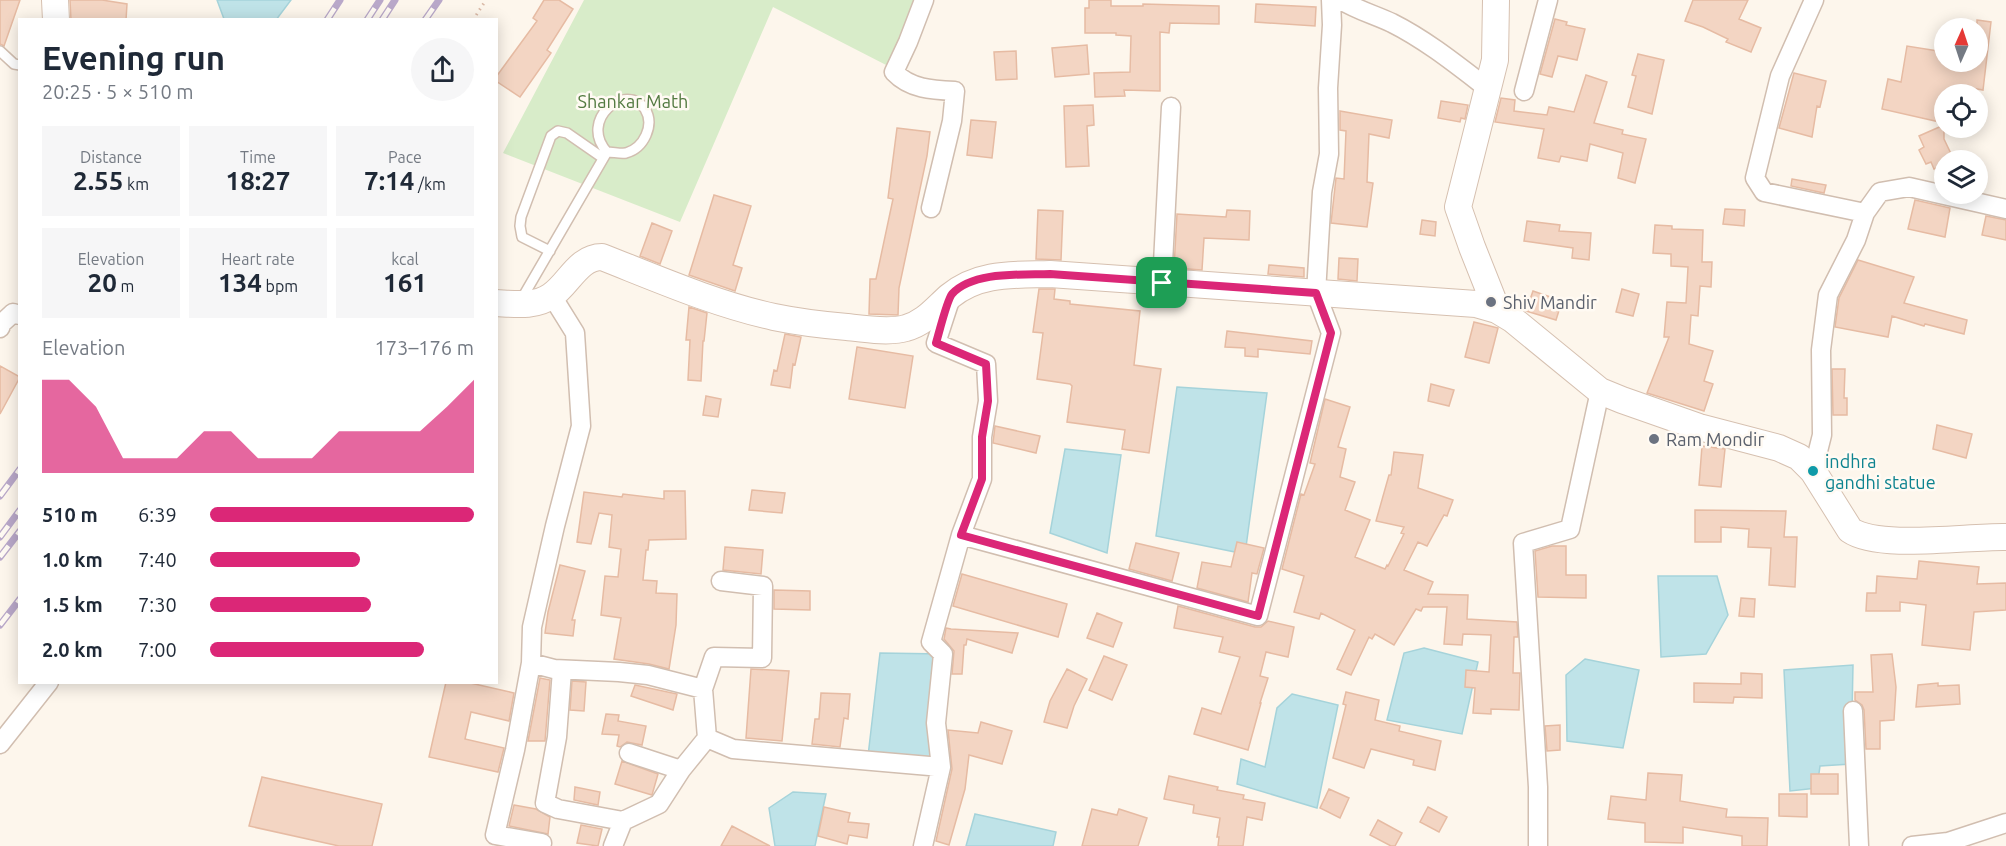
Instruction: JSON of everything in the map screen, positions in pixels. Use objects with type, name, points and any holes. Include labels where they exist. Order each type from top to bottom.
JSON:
[{"type":"main road","points":[[55,0],[56,18]]},
{"type":"main road","points":[[1496,0],[1495,60],[1458,207],[1497,310]]},
{"type":"main road","points":[[507,304],[530,304],[552,296],[583,264],[593,257],[602,257],[702,296],[774,317],[868,330],[905,329],[924,320],[951,295],[965,286],[982,278],[1001,275],[1050,274],[1476,304],[1497,310],[1512,319],[1600,391],[1699,427],[1779,448],[1799,457],[1813,471],[1850,530],[1859,536],[1872,539],[1914,540],[2006,537]]},
{"type":"street","points":[[924,0],[894,72],[903,82],[918,87],[955,91],[952,121],[931,208]]},
{"type":"street","points":[[961,535],[1258,616],[1331,333],[1316,293],[1322,192],[1329,154],[1328,88],[1332,25],[1331,0]]},
{"type":"street","points":[[1341,0],[1390,22],[1414,36],[1487,88]]},
{"type":"street","points":[[1524,91],[1548,0]]},
{"type":"street","points":[[1814,0],[1780,76],[1755,178],[1764,192],[1864,213]]},
{"type":"street","points":[[1162,283],[1171,107]]},
{"type":"street","points":[[1813,471],[1822,435],[1821,350],[1828,295],[1856,240],[1864,213],[1880,192],[1909,187],[2006,209]]},
{"type":"street","points":[[923,846],[941,767],[936,723],[943,654],[931,642],[961,535],[982,479],[982,437],[988,401],[986,364],[936,343],[951,295]]},
{"type":"street","points":[[541,846],[542,843],[495,835],[515,750],[531,663],[532,627],[581,426],[575,333],[552,296]]},
{"type":"street","points":[[0,328],[13,313],[18,314]]},
{"type":"street","points":[[1538,846],[1538,787],[1523,543],[1570,529],[1600,391]]},
{"type":"street","points":[[562,670],[557,737],[545,803],[558,809],[623,821],[659,804],[681,770],[707,738],[703,689],[714,657],[762,658],[763,586],[721,581]]},
{"type":"street","points":[[531,663],[562,670],[599,670],[648,675],[703,689]]},
{"type":"street","points":[[0,744],[47,684]]},
{"type":"street","points":[[1853,711],[1859,846]]},
{"type":"street","points":[[707,738],[733,749],[941,767]]},
{"type":"street","points":[[629,753],[681,770]]},
{"type":"street","points":[[613,846],[623,821]]},
{"type":"street","points":[[1912,846],[1948,842],[2006,824]]},
{"type":"lane","points":[[0,51],[14,64],[18,65]]},
{"type":"lane","points":[[550,251],[522,237],[520,226],[521,217],[551,136],[558,131],[567,133],[605,155],[626,153],[641,145],[649,131],[649,116],[643,106],[630,100],[616,102],[602,111],[597,131],[599,143],[605,155]]},
{"type":"lane","points":[[507,304],[550,251],[605,155]]},
{"type":"path","points":[[474,18],[486,0]]},
{"type":"green space","name":"Shankar Math","points":[[584,0],[917,0],[890,67],[773,7],[680,222],[503,153]]},
{"type":"water","points":[[217,0],[291,0],[278,18],[224,18]]},
{"type":"water","points":[[1177,387],[1267,393],[1245,554],[1156,536]]},
{"type":"water","points":[[1065,449],[1121,455],[1107,553],[1050,533]]},
{"type":"water","points":[[1658,576],[1717,576],[1728,615],[1706,654],[1661,657]]},
{"type":"water","points":[[1424,648],[1478,662],[1462,734],[1387,720],[1404,653]]},
{"type":"water","points":[[880,653],[943,654],[936,723],[946,762],[868,756]]},
{"type":"water","points":[[1585,659],[1639,670],[1623,748],[1567,741],[1566,675]]},
{"type":"water","points":[[1853,665],[1851,764],[1820,766],[1817,788],[1790,791],[1784,670]]},
{"type":"water","points":[[1292,694],[1338,705],[1317,808],[1237,784],[1241,759],[1265,767],[1277,708]]},
{"type":"water","points":[[793,792],[826,794],[815,846],[775,846],[769,808]]},
{"type":"water","points":[[975,814],[1056,832],[1053,846],[966,846]]},
{"type":"building","points":[[0,0],[20,0],[4,46],[0,44]]},
{"type":"building","points":[[70,0],[102,0],[127,4],[126,18],[71,18]]},
{"type":"building","points":[[544,0],[559,0],[573,9],[547,50],[551,53],[520,97],[498,82],[498,74],[537,21],[533,18]]},
{"type":"building","points":[[1089,0],[1111,0],[1111,6],[1143,6],[1143,4],[1219,6],[1219,24],[1170,23],[1169,33],[1160,32],[1160,91],[1124,90],[1125,96],[1095,97],[1094,73],[1130,72],[1131,36],[1116,35],[1116,33],[1085,33],[1085,8],[1089,8]]},
{"type":"building","points":[[1693,0],[1748,0],[1739,19],[1761,28],[1751,52],[1726,42],[1728,39],[1703,27],[1685,21]]},
{"type":"building","points":[[1256,4],[1316,7],[1315,26],[1255,22]]},
{"type":"building","points":[[1555,19],[1567,22],[1566,25],[1585,29],[1577,60],[1558,56],[1552,77],[1540,74]]},
{"type":"building","points":[[1988,22],[1991,22],[1988,48]]},
{"type":"building","points":[[1087,45],[1089,74],[1055,77],[1052,48]]},
{"type":"building","points":[[1907,46],[1934,50],[1934,72],[1985,72],[1984,84],[1934,84],[1934,121],[1882,109],[1888,79],[1901,82]]},
{"type":"building","points":[[1016,51],[1017,79],[996,80],[994,52]]},
{"type":"building","points":[[1638,54],[1664,60],[1652,114],[1628,107],[1636,76],[1632,75]]},
{"type":"building","points":[[1794,73],[1826,81],[1820,107],[1817,106],[1812,137],[1779,128]]},
{"type":"building","points":[[1586,75],[1607,82],[1594,123],[1623,130],[1622,134],[1646,139],[1635,183],[1618,178],[1623,153],[1590,144],[1587,161],[1561,156],[1559,162],[1538,158],[1544,129],[1495,122],[1501,98],[1515,100],[1514,111],[1547,115],[1549,107],[1574,112]]},
{"type":"building","points":[[1441,101],[1468,105],[1465,119],[1461,118],[1460,122],[1438,118]]},
{"type":"building","points":[[1093,105],[1094,125],[1087,126],[1089,166],[1066,167],[1064,106]]},
{"type":"building","points":[[1340,111],[1392,120],[1389,138],[1369,134],[1367,182],[1373,183],[1367,227],[1331,223],[1336,178],[1344,179],[1346,131],[1340,130]]},
{"type":"building","points":[[971,120],[996,122],[992,158],[967,155]]},
{"type":"building","points":[[897,128],[930,132],[927,156],[899,288],[898,315],[869,314],[870,279],[876,279],[893,199],[888,198]]},
{"type":"building","points":[[1934,129],[1934,138],[1944,138],[1949,150],[1934,150],[1934,169],[1931,162],[1926,164],[1919,150],[1924,147],[1919,136]]},
{"type":"building","points":[[1792,179],[1826,185],[1824,193],[1791,186]]},
{"type":"building","points":[[714,195],[751,206],[733,265],[742,268],[735,291],[689,275]]},
{"type":"building","points":[[1915,200],[1950,208],[1945,237],[1908,229]]},
{"type":"building","points":[[1725,209],[1745,210],[1744,226],[1723,224]]},
{"type":"building","points":[[1038,210],[1063,211],[1061,260],[1036,259]]},
{"type":"building","points":[[1227,210],[1250,211],[1249,240],[1204,238],[1202,270],[1174,268],[1177,214],[1226,217]]},
{"type":"building","points":[[1986,216],[2006,220],[2006,240],[1982,235]]},
{"type":"building","points":[[1422,220],[1436,222],[1435,236],[1420,234]]},
{"type":"building","points":[[1527,221],[1560,225],[1559,231],[1591,233],[1589,260],[1572,258],[1573,248],[1524,241]]},
{"type":"building","points":[[652,223],[672,231],[660,264],[640,256]]},
{"type":"building","points":[[1655,225],[1672,226],[1672,229],[1703,230],[1702,262],[1712,262],[1711,287],[1700,286],[1698,316],[1691,315],[1689,344],[1713,351],[1704,381],[1713,384],[1704,411],[1647,393],[1669,337],[1664,337],[1667,302],[1686,303],[1688,267],[1671,266],[1671,254],[1653,253]]},
{"type":"building","points":[[1339,258],[1358,259],[1357,281],[1338,279]]},
{"type":"building","points":[[1858,260],[1914,277],[1904,303],[1967,320],[1964,334],[1925,324],[1924,326],[1892,316],[1888,337],[1835,327],[1839,298]]},
{"type":"building","points":[[1269,265],[1304,268],[1304,277],[1268,274]]},
{"type":"building","points":[[1039,289],[1055,289],[1054,299],[1070,301],[1070,304],[1140,311],[1134,365],[1161,369],[1149,453],[1122,449],[1125,430],[1067,422],[1072,386],[1037,379],[1043,333],[1033,332]]},
{"type":"building","points":[[1622,289],[1639,294],[1633,316],[1616,312]]},
{"type":"building","points":[[1533,291],[1562,301],[1556,320],[1526,311]]},
{"type":"building","points":[[689,307],[707,313],[701,381],[688,380],[690,340],[686,340]]},
{"type":"building","points":[[1474,322],[1498,328],[1489,363],[1465,357]]},
{"type":"building","points":[[1227,331],[1312,341],[1310,354],[1258,349],[1258,357],[1245,356],[1245,348],[1225,347]]},
{"type":"building","points":[[785,334],[801,337],[795,365],[793,364],[790,388],[771,385],[774,370],[777,371]]},
{"type":"building","points":[[857,347],[913,356],[905,408],[849,399]]},
{"type":"building","points":[[0,366],[18,376],[18,381],[0,414]]},
{"type":"building","points":[[1832,369],[1845,369],[1844,398],[1847,398],[1847,415],[1833,415]]},
{"type":"building","points":[[1431,384],[1454,390],[1449,406],[1428,401]]},
{"type":"building","points":[[706,396],[721,399],[718,417],[703,415]]},
{"type":"building","points":[[1325,399],[1350,407],[1338,447],[1346,449],[1340,477],[1355,482],[1345,510],[1370,520],[1355,557],[1385,569],[1388,566],[1404,534],[1401,533],[1404,527],[1376,521],[1389,475],[1391,475],[1394,452],[1423,455],[1418,488],[1453,500],[1447,516],[1444,515],[1427,546],[1418,542],[1404,570],[1433,582],[1428,594],[1468,595],[1467,619],[1517,622],[1518,637],[1514,637],[1513,673],[1520,673],[1519,710],[1491,709],[1491,714],[1473,713],[1475,688],[1465,687],[1466,670],[1489,672],[1491,635],[1463,634],[1462,645],[1444,644],[1447,607],[1423,607],[1421,611],[1416,609],[1394,645],[1375,634],[1372,639],[1369,637],[1351,675],[1337,669],[1355,630],[1321,613],[1319,619],[1294,612],[1304,576],[1282,569],[1301,494],[1304,495],[1315,464],[1310,463]]},
{"type":"building","points":[[1937,425],[1972,434],[1966,458],[1933,449]]},
{"type":"building","points":[[995,426],[1040,436],[1036,453],[993,443]]},
{"type":"building","points":[[1702,446],[1725,449],[1721,487],[1699,485]]},
{"type":"building","points":[[752,490],[785,493],[782,513],[749,510]]},
{"type":"building","points":[[664,491],[685,491],[686,539],[649,540],[643,580],[657,581],[656,593],[677,594],[676,625],[669,669],[614,659],[621,618],[601,615],[605,576],[618,577],[621,549],[609,547],[612,515],[599,513],[591,544],[577,542],[584,492],[664,499]]},
{"type":"building","points":[[1695,510],[1786,511],[1784,537],[1797,537],[1795,587],[1769,585],[1771,548],[1748,547],[1749,529],[1721,527],[1721,542],[1695,542]]},
{"type":"building","points":[[1237,542],[1264,548],[1257,574],[1252,573],[1248,602],[1197,588],[1202,562],[1231,567]]},
{"type":"building","points":[[1136,543],[1179,553],[1172,581],[1129,569]]},
{"type":"building","points":[[1552,546],[1566,546],[1566,575],[1586,575],[1586,598],[1538,597],[1535,551]]},
{"type":"building","points":[[725,547],[763,550],[761,574],[723,570]]},
{"type":"building","points":[[1919,561],[1979,567],[1977,584],[2006,583],[2006,610],[1974,612],[1970,650],[1922,645],[1926,605],[1900,602],[1900,611],[1866,611],[1867,593],[1876,593],[1877,576],[1917,579]]},
{"type":"building","points":[[560,565],[585,571],[572,620],[575,620],[573,636],[545,633]]},
{"type":"building","points":[[962,574],[1067,604],[1058,637],[953,606]]},
{"type":"building","points":[[774,590],[810,591],[810,610],[774,609]]},
{"type":"building","points":[[1741,598],[1755,599],[1754,617],[1739,616]]},
{"type":"building","points":[[1178,606],[1255,627],[1261,627],[1268,621],[1294,627],[1288,657],[1266,652],[1260,676],[1268,678],[1248,750],[1194,734],[1202,708],[1221,714],[1240,657],[1219,652],[1223,637],[1174,628]]},
{"type":"building","points":[[1097,613],[1122,623],[1113,647],[1087,638]]},
{"type":"building","points":[[946,628],[1018,633],[1012,653],[967,639],[964,645],[962,674],[952,674],[954,651],[944,639]]},
{"type":"building","points":[[1892,654],[1896,687],[1894,720],[1880,721],[1880,749],[1866,749],[1864,710],[1862,705],[1855,700],[1855,692],[1873,692],[1871,655]]},
{"type":"building","points":[[1104,656],[1127,665],[1112,700],[1089,690]]},
{"type":"building","points":[[751,669],[789,671],[782,741],[746,738]]},
{"type":"building","points":[[1067,669],[1087,679],[1074,706],[1067,728],[1044,722],[1050,701]]},
{"type":"building","points":[[1741,673],[1762,674],[1762,698],[1734,697],[1733,703],[1694,702],[1694,683],[1741,684]]},
{"type":"building","points":[[540,678],[550,680],[545,741],[528,741]]},
{"type":"building","points":[[572,681],[586,682],[584,711],[570,710]]},
{"type":"building","points":[[1938,683],[1938,686],[1959,685],[1960,704],[1916,707],[1918,685]]},
{"type":"building","points":[[446,684],[475,684],[514,693],[509,721],[471,712],[465,739],[504,748],[498,772],[429,757]]},
{"type":"building","points":[[635,685],[677,694],[673,710],[631,696]]},
{"type":"building","points":[[1346,692],[1379,700],[1375,720],[1400,726],[1399,731],[1441,741],[1435,770],[1413,765],[1414,760],[1371,749],[1364,768],[1333,758],[1346,705],[1343,704]]},
{"type":"building","points":[[821,693],[850,694],[848,719],[844,718],[840,747],[812,744],[815,719],[819,719]]},
{"type":"building","points":[[606,714],[619,715],[618,721],[646,726],[642,745],[627,742],[620,747],[617,746],[619,735],[602,734]]},
{"type":"building","points":[[981,722],[1012,731],[1002,764],[969,755],[965,789],[949,845],[936,841],[952,769],[948,730],[978,733]]},
{"type":"building","points":[[1560,725],[1560,750],[1547,751],[1545,726]]},
{"type":"building","points":[[622,761],[658,774],[652,795],[615,784]]},
{"type":"building","points":[[1648,773],[1682,775],[1680,801],[1727,809],[1726,817],[1768,818],[1767,846],[1742,846],[1742,836],[1683,827],[1683,843],[1645,842],[1645,823],[1608,819],[1611,796],[1646,800]]},
{"type":"building","points":[[1811,774],[1838,774],[1838,794],[1811,794]]},
{"type":"building","points":[[1169,776],[1218,787],[1217,790],[1244,795],[1243,799],[1265,803],[1262,820],[1247,817],[1243,846],[1218,846],[1220,818],[1193,813],[1194,805],[1164,799]]},
{"type":"building","points":[[262,777],[382,804],[372,846],[339,846],[249,826]]},
{"type":"building","points":[[575,787],[600,792],[598,805],[574,800]]},
{"type":"building","points":[[1329,789],[1349,798],[1340,818],[1320,808]]},
{"type":"building","points":[[1779,794],[1807,794],[1807,817],[1779,816]]},
{"type":"building","points":[[514,805],[536,809],[550,817],[548,834],[509,826]]},
{"type":"building","points":[[824,807],[850,813],[848,822],[869,824],[867,838],[849,835],[847,844],[818,836]]},
{"type":"building","points":[[1428,807],[1447,817],[1439,832],[1420,822]]},
{"type":"building","points":[[1092,809],[1117,815],[1119,809],[1147,818],[1138,846],[1082,846]]},
{"type":"building","points":[[1378,820],[1402,833],[1395,846],[1370,835]]},
{"type":"building","points":[[581,825],[602,829],[598,846],[577,843]]},
{"type":"building","points":[[732,826],[770,846],[721,846]]},
{"type":"railway","points":[[328,18],[340,0]]},
{"type":"railway","points":[[368,18],[380,0]]},
{"type":"railway","points":[[383,18],[395,0]]},
{"type":"railway","points":[[426,18],[439,0]]},
{"type":"railway","points":[[0,496],[18,472]]},
{"type":"railway","points":[[0,537],[18,513]]},
{"type":"railway","points":[[0,557],[18,534]]},
{"type":"railway","points":[[0,625],[18,602]]},
{"type":"place","name":"Shiv Mandir","points":[[1491,302]]},
{"type":"place","name":"Ram Mondir","points":[[1654,439]]},
{"type":"place","name":"indhra gandhi statue","points":[[1813,471]]},
{"type":"route","points":[[1050,274],[1162,283],[1316,293],[1331,333],[1258,616],[961,535],[982,479],[982,437],[988,401],[986,364],[936,343],[951,295],[982,278],[1001,275],[1050,274]]}]
